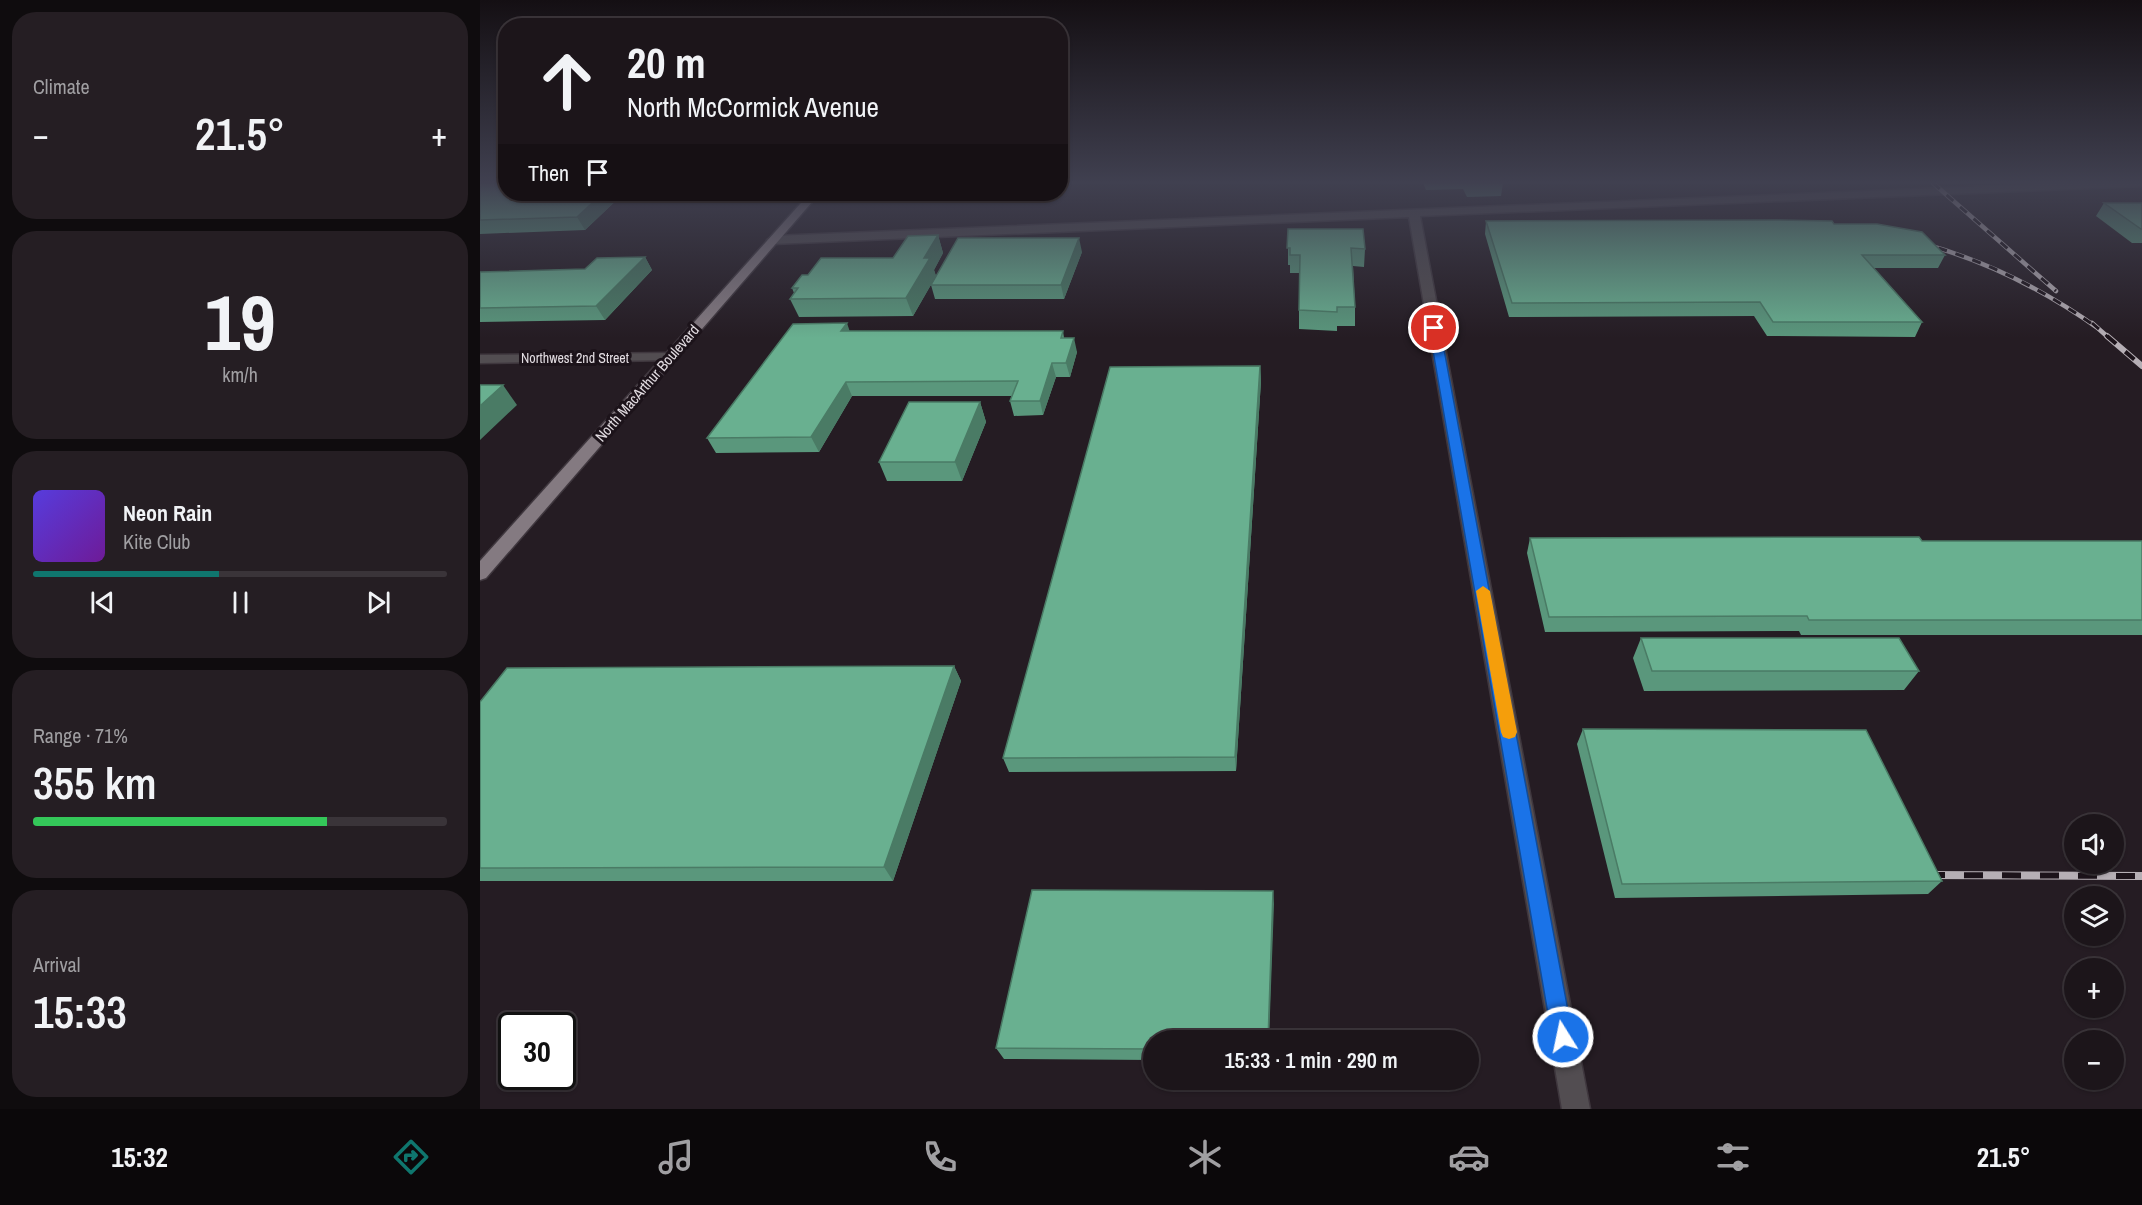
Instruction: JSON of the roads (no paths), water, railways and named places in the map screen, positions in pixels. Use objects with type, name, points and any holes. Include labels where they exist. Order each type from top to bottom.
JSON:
[{"type":"main road","name":"North MacArthur Boulevard","points":[[480,573],[778,235]]},
{"type":"street","points":[[773,240],[902,235]]},
{"type":"street","points":[[1418,235],[1576,1109]]},
{"type":"street","name":"Northwest 2nd Street","points":[[480,359],[670,357]]},
{"type":"railway","points":[[1992,235],[2056,291]]},
{"type":"railway","points":[[1921,243],[1969,258],[2014,278],[2057,301],[2098,328]]},
{"type":"railway","points":[[2092,323],[2098,328]]},
{"type":"railway","points":[[2098,328],[2109,338]]},
{"type":"railway","points":[[2107,336],[2142,366]]},
{"type":"railway","points":[[1926,875],[2142,876]]}]
